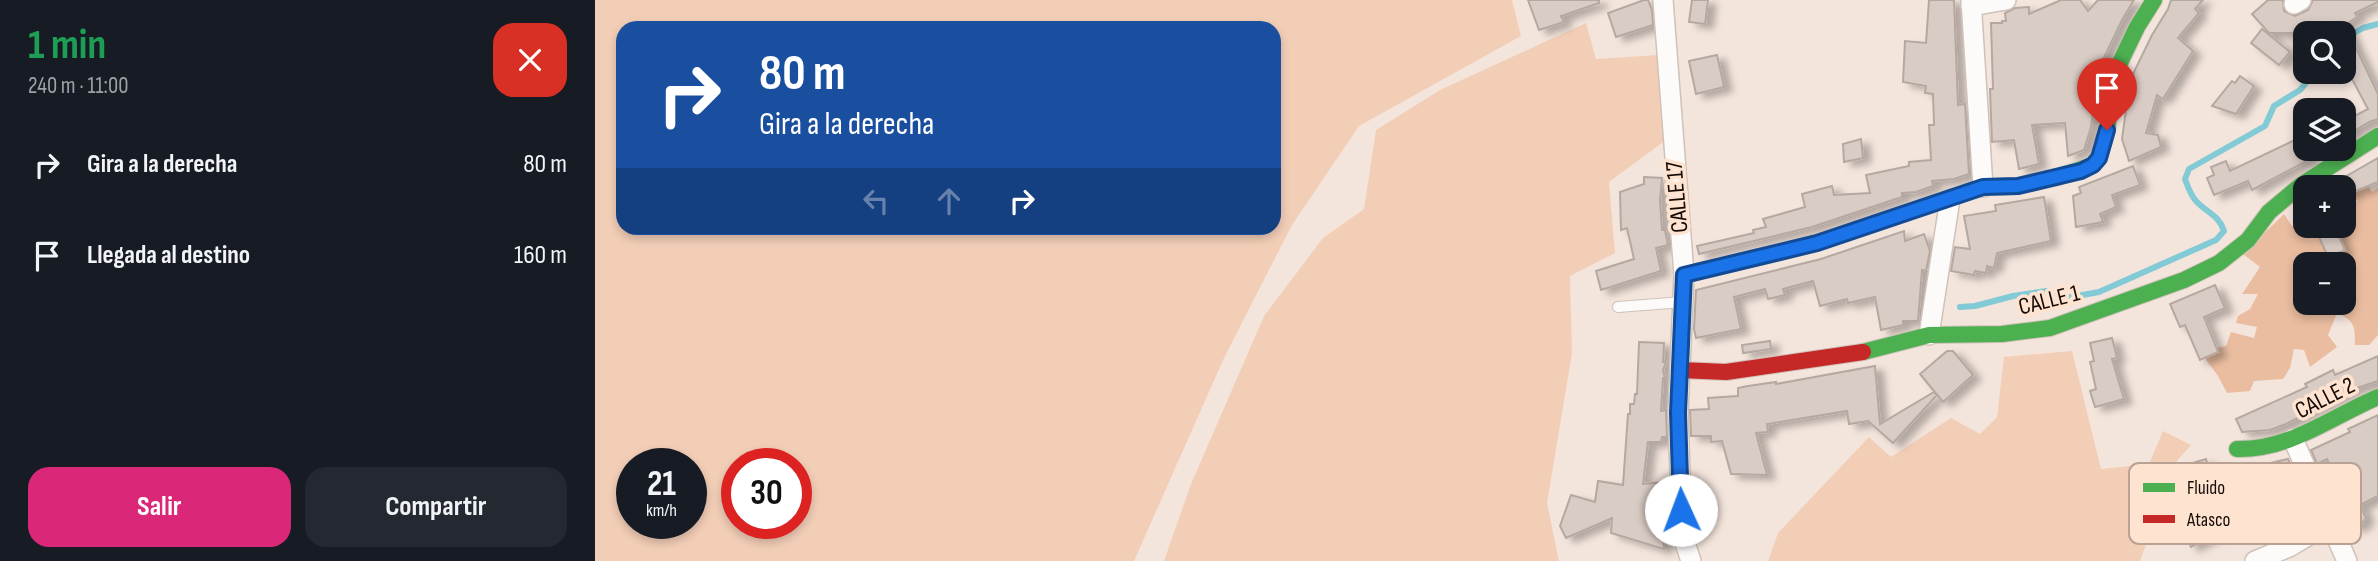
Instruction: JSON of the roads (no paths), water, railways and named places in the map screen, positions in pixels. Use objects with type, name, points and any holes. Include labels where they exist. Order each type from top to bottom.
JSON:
[{"type":"street","name":"CALLE 17","points":[[1663,0],[1684,275],[1678,413],[1682,534],[1691,561]]},
{"type":"street","points":[[1983,187],[1971,3],[2006,0]]},
{"type":"street","points":[[1684,275],[1817,243],[1983,187],[2018,186],[2058,177],[2093,165],[2099,158],[2105,139],[2113,75],[2154,0]]},
{"type":"street","name":"CALLE 1","points":[[1680,370],[1726,372],[1860,353],[1929,335],[2003,334],[2050,328],[2185,279],[2219,263],[2248,240],[2269,212],[2301,185],[2378,136]]},
{"type":"street","points":[[1929,335],[1950,199]]},
{"type":"street","name":"CALLE 2","points":[[2237,449],[2253,451],[2293,439],[2378,397]]},
{"type":"street","points":[[2293,439],[2304,463]]},
{"type":"street","points":[[2255,561],[2294,544]]},
{"type":"street","points":[[2340,544],[2347,561]]},
{"type":"lane","points":[[1618,307],[1684,302]]},
{"type":"waterway","points":[[2356,32],[2378,24]]},
{"type":"waterway","points":[[1960,307],[2046,291],[2066,298],[2099,292],[2216,240],[2224,231],[2216,218],[2192,196],[2185,179],[2189,169],[2265,126],[2274,106],[2305,84]]}]
